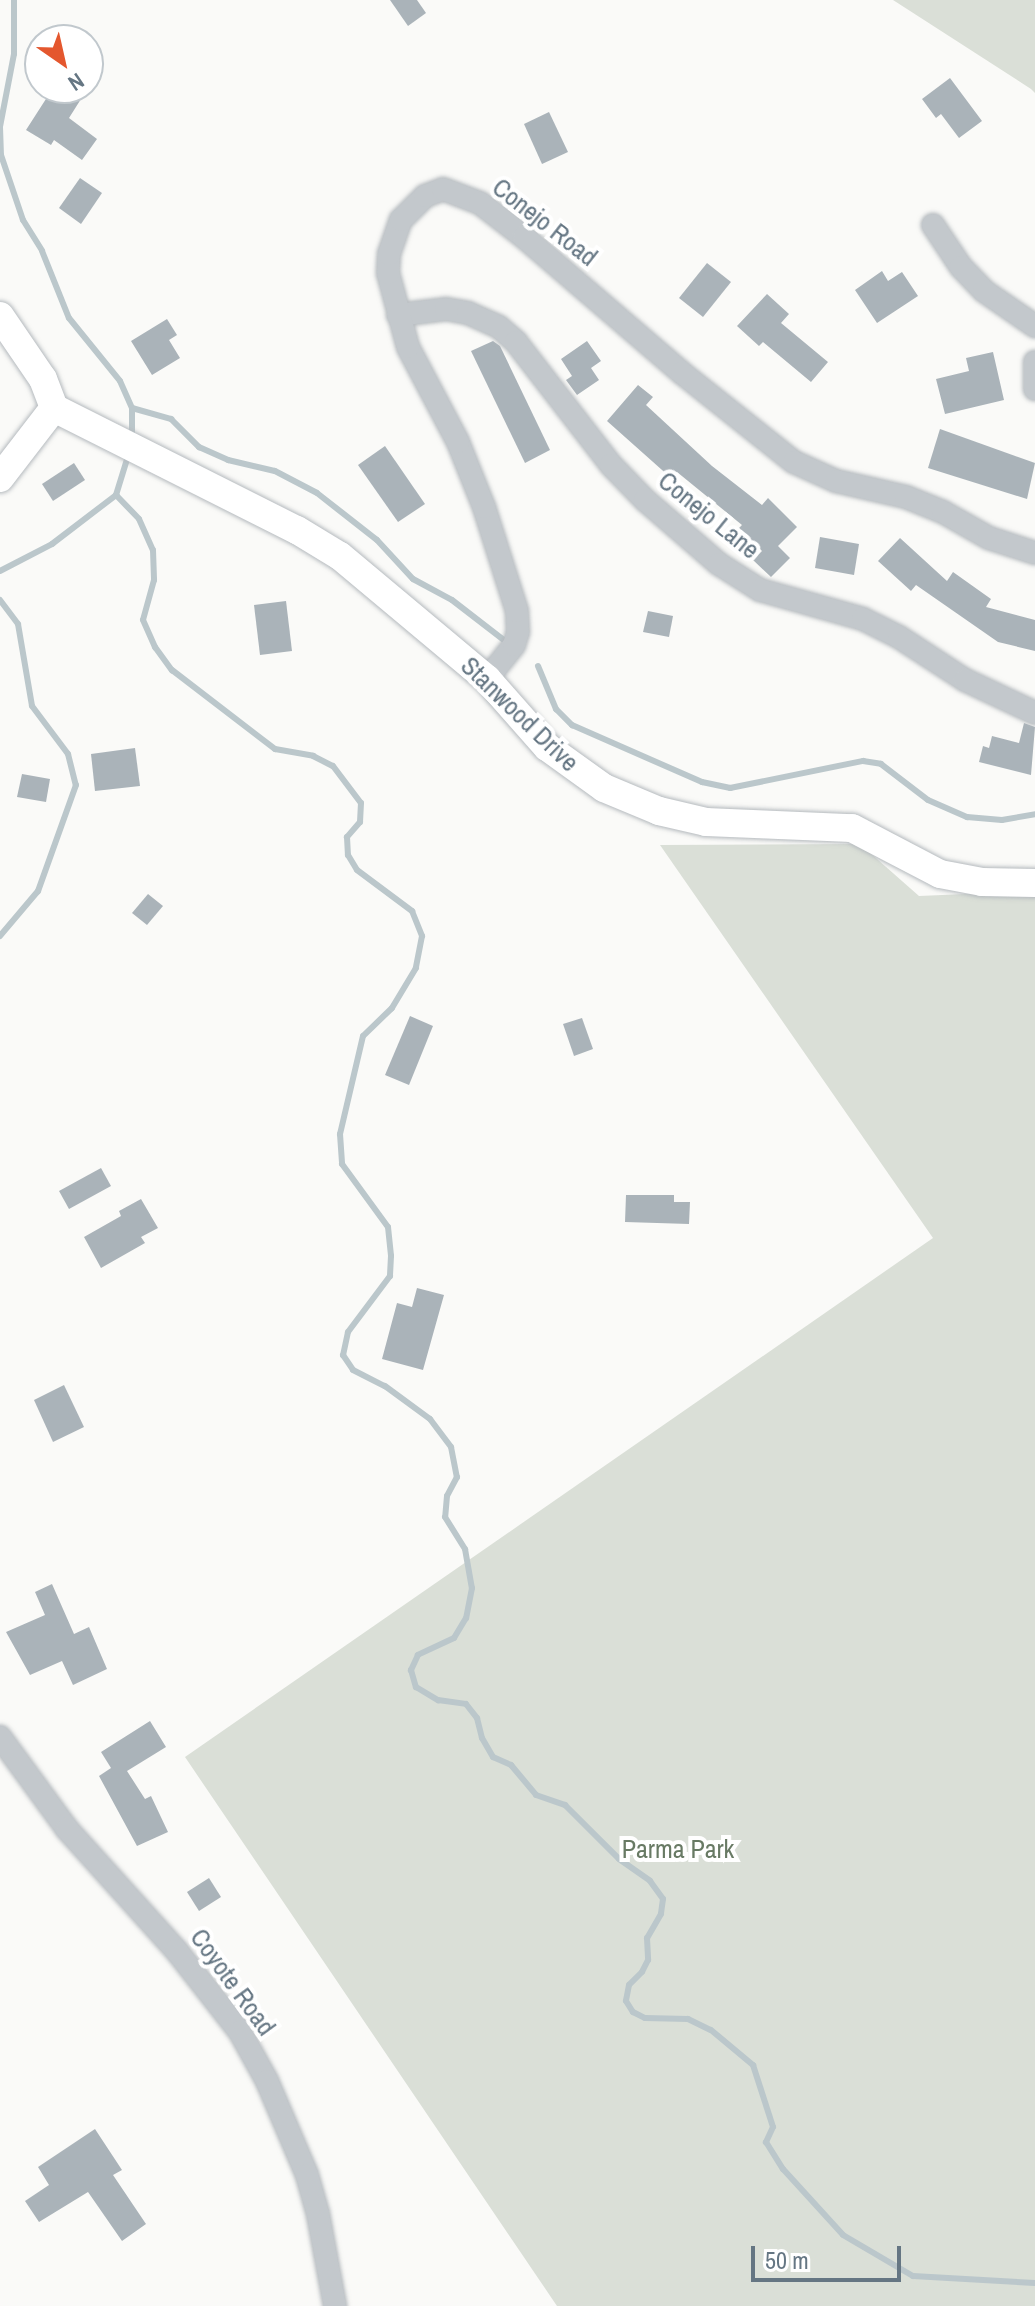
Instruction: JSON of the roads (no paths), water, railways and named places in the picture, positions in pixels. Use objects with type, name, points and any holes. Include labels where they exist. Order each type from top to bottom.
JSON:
[{"type":"main road","points":[[0,316],[43,379],[54,408],[0,478]]},
{"type":"main road","name":"Stanwood Drive","points":[[54,408],[323,544],[387,593],[487,679],[558,757],[604,788],[640,804],[688,818],[742,826],[844,827],[864,833],[940,874],[982,882],[1035,883]]},
{"type":"street","name":"Conejo Road","points":[[487,679],[514,645],[518,632],[517,611],[479,494],[458,442],[408,347],[388,273],[389,254],[401,220],[425,196],[443,189],[458,192],[480,203],[524,237],[682,373],[794,462],[836,481],[906,497],[943,512],[989,538],[1035,553]]},
{"type":"street","points":[[933,225],[961,267],[984,291],[1035,326]]},
{"type":"street","name":"Conejo Lane","points":[[398,315],[446,309],[468,313],[499,327],[516,342],[611,465],[645,500],[719,564],[760,590],[863,619],[899,637],[965,680],[1035,713]]},
{"type":"street","points":[[1035,362],[1035,389]]},
{"type":"street","name":"Coyote Road","points":[[0,1737],[77,1841],[176,1950],[240,2032],[267,2081],[307,2175],[318,2214],[335,2306]]},
{"type":"waterway","points":[[14,0],[14,54],[0,127],[1,155],[23,220],[42,251],[69,318],[120,381],[132,408],[171,419],[199,447],[228,460],[275,471],[317,493],[377,540],[413,579],[452,600],[504,640]]},
{"type":"waterway","points":[[132,408],[132,437]]},
{"type":"waterway","points":[[0,571],[52,544],[116,495],[128,456]]},
{"type":"waterway","points":[[116,495],[139,519],[153,550],[154,580],[143,620],[155,647],[172,670],[275,749],[313,756],[333,766],[361,803],[360,822],[347,837],[348,855],[357,870],[412,911],[422,936],[416,968],[392,1008],[363,1036],[340,1134],[342,1164],[388,1227],[391,1256],[390,1276],[348,1332],[343,1355],[353,1370],[385,1386],[430,1419],[451,1447],[457,1477],[447,1496],[445,1517],[465,1549],[472,1588],[466,1618],[454,1638],[418,1655],[411,1670],[416,1687],[438,1700],[466,1704],[477,1718],[482,1738],[493,1757],[511,1765],[536,1795],[565,1805],[619,1859],[650,1881],[663,1899],[661,1914],[647,1938],[648,1960],[642,1972],[629,1985],[626,2001],[633,2012],[645,2018],[688,2019],[711,2030],[753,2065],[773,2127],[766,2142],[783,2169],[843,2235],[913,2276],[1035,2283]]},
{"type":"waterway","points":[[0,600],[18,624],[32,706],[68,754],[76,785],[38,891],[0,936]]},
{"type":"waterway","points":[[538,666],[556,709],[572,725],[702,782],[730,788],[863,761],[881,764],[928,800],[967,817],[1002,820],[1035,814]]},
{"type":"park label","name":"Parma Park","points":[[678,1849]]}]
